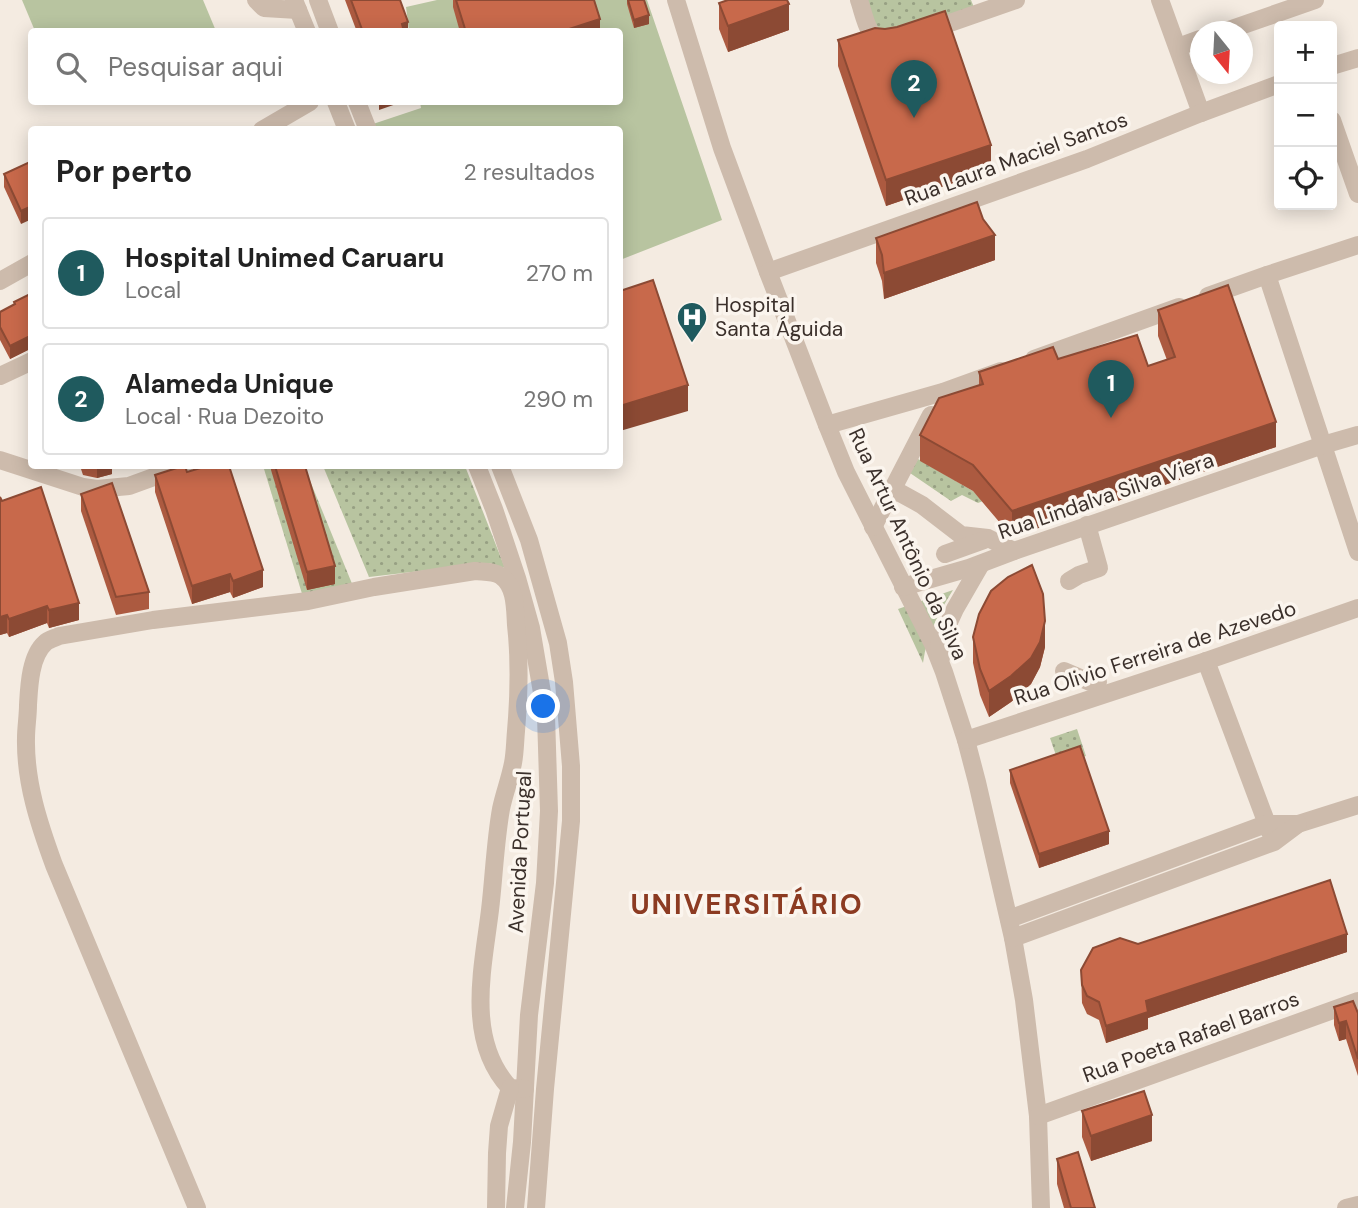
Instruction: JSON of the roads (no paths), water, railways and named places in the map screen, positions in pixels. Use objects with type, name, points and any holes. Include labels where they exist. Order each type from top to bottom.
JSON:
[{"type":"street","points":[[256,0],[264,8],[296,5],[305,28]]},
{"type":"street","points":[[318,0],[328,28]]},
{"type":"street","name":"Rua Artur Antônio da Silva","points":[[676,0],[722,148],[827,425],[846,472],[933,644],[965,740],[1009,919],[1024,1000],[1038,1116],[1041,1208]]},
{"type":"street","points":[[859,0],[869,29],[877,41],[885,44],[984,5],[1016,0]]},
{"type":"street","points":[[1160,0],[1201,113]]},
{"type":"street","points":[[1253,22],[1315,0]]},
{"type":"street","points":[[1178,47],[1190,43]]},
{"type":"street","points":[[1337,64],[1358,58]]},
{"type":"street","name":"Rua Laura Maciel Santos","points":[[768,272],[1087,159],[1274,86]]},
{"type":"street","points":[[269,126],[305,105]]},
{"type":"street","points":[[337,105],[345,126]]},
{"type":"street","points":[[358,105],[366,126]]},
{"type":"street","points":[[1337,134],[1358,194]]},
{"type":"street","points":[[827,425],[943,393],[1267,275],[1358,245]]},
{"type":"street","points":[[0,281],[28,265]]},
{"type":"street","points":[[1267,275],[1358,552]]},
{"type":"street","points":[[0,376],[28,363]]},
{"type":"street","points":[[873,527],[943,393]]},
{"type":"street","name":"Rua Lindalva Silva Viera","points":[[903,587],[981,564],[1087,525],[1358,435]]},
{"type":"street","points":[[0,460],[97,489],[129,486],[176,469]]},
{"type":"street","name":"Avenida Portugal","points":[[478,469],[517,578],[531,628],[546,716],[549,811],[545,883],[517,1088],[522,1142],[515,1208]]},
{"type":"street","points":[[501,469],[524,528],[558,643],[571,766],[571,821],[536,1208]]},
{"type":"street","points":[[893,489],[922,505],[961,535],[988,538],[1014,551]]},
{"type":"street","points":[[1069,582],[1079,575],[1099,568],[1087,525]]},
{"type":"street","points":[[945,554],[988,538]]},
{"type":"street","points":[[944,671],[939,644],[955,609],[981,564]]},
{"type":"street","points":[[197,1208],[54,865],[36,815],[25,738],[29,685],[39,652],[45,643],[59,636],[153,620],[308,601],[374,587],[475,572],[492,572],[501,576],[512,592],[519,647],[519,688],[513,763],[501,808],[481,989],[482,1030],[490,1056],[502,1079],[517,1088],[499,1126],[496,1208]]},
{"type":"street","name":"Rua Olivio Ferreira de Azevedo","points":[[965,740],[1358,608]]},
{"type":"street","points":[[1206,661],[1274,842]]},
{"type":"street","points":[[1064,671],[1090,682],[1098,682]]},
{"type":"street","points":[[541,684],[564,682]]},
{"type":"street","points":[[1009,919],[1266,824],[1298,824],[1358,805]]},
{"type":"street","points":[[1013,938],[1274,842],[1298,824]]},
{"type":"street","name":"Rua Poeta Rafael Barros","points":[[1038,1116],[1358,1001]]},
{"type":"street","points":[[1346,1208],[1358,1205]]},
{"type":"place","name":"Alameda Unique","points":[[914,118]]},
{"type":"place","name":"Hospital Santa Águida","points":[[692,344]]},
{"type":"place","name":"Hospital Unimed Caruaru","points":[[1111,418]]},
{"type":"district","name":"UNIVERSITÁRIO","points":[[747,904]]}]
